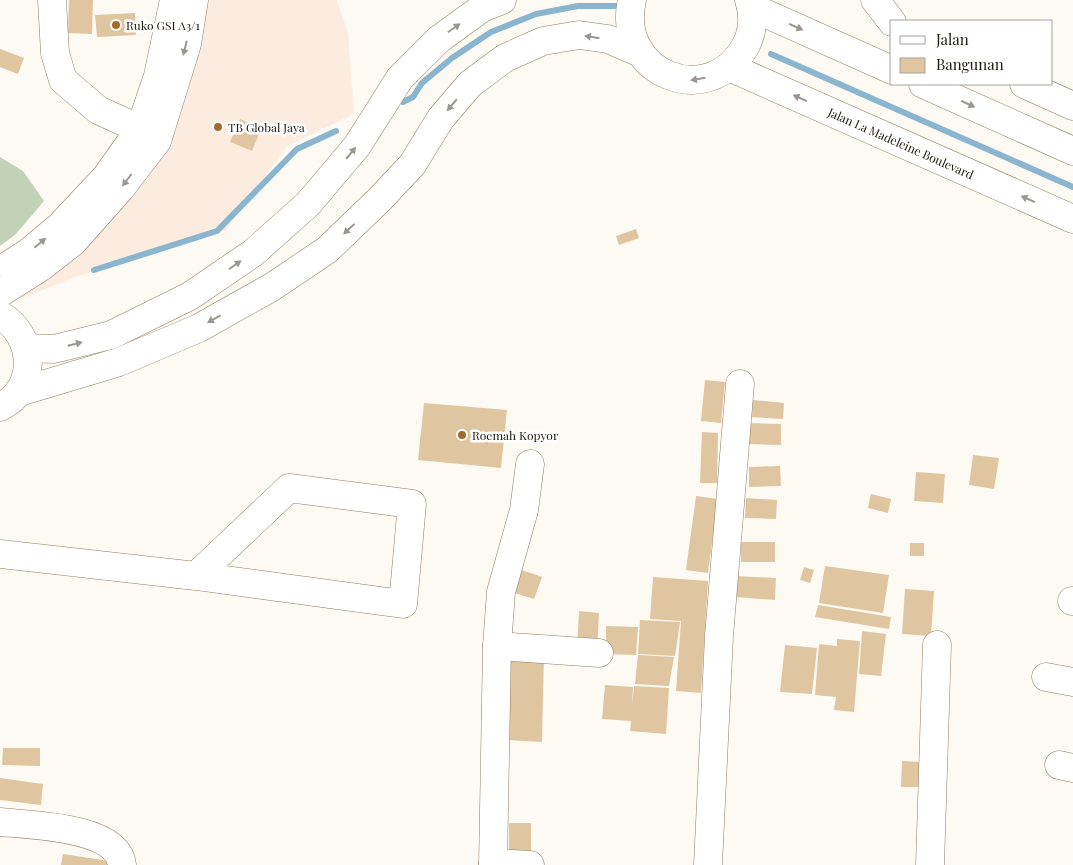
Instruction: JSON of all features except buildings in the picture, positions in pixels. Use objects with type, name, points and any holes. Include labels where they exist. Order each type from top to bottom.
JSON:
[{"type":"street","points":[[52,0],[55,53],[63,80],[98,110],[148,135]]},
{"type":"street","points":[[0,270],[29,252],[59,227],[148,135],[174,0]]},
{"type":"street","points":[[0,292],[41,267],[72,242],[120,188],[148,135],[186,44],[194,0]]},
{"type":"street","points":[[27,348],[54,349],[111,335],[190,296],[252,253],[308,204],[357,146],[400,78],[438,40],[482,8],[502,0]]},
{"type":"street","points":[[632,0],[628,14],[630,33],[638,52],[652,67],[670,77],[691,80],[711,77],[729,67],[740,55],[748,40],[752,24],[750,3]]},
{"type":"street","points":[[875,0],[890,20]]},
{"type":"street","points":[[750,3],[890,69]]},
{"type":"street","points":[[10,399],[119,362],[199,328],[272,287],[311,261],[326,250],[379,200],[412,165],[441,118],[470,84],[505,58],[543,41],[579,35],[608,39],[638,52]]},
{"type":"street","name":"Jalan La Madeleine Boulevard","points":[[729,67],[1073,219]]},
{"type":"street","points":[[926,85],[1073,151]]},
{"type":"street","points":[[1026,85],[1073,106]]},
{"type":"street","points":[[0,315],[9,320],[20,332],[27,348],[26,378],[10,399]]},
{"type":"street","points":[[708,865],[719,636],[740,384]]},
{"type":"street","points":[[530,464],[524,510],[501,592],[497,646],[493,864],[530,865]]},
{"type":"street","points":[[0,554],[196,576],[403,604],[412,504],[289,488],[196,576]]},
{"type":"street","points":[[497,646],[599,653]]},
{"type":"street","points":[[930,865],[937,646]]},
{"type":"street","points":[[1046,677],[1073,682]]},
{"type":"street","points":[[0,822],[75,831],[94,837],[117,852],[122,865]]},
{"type":"shaded area","points":[[204,0],[337,0],[348,33],[354,114],[287,146],[226,230],[81,275],[19,299],[78,246]]},
{"type":"green space","points":[[0,157],[23,171],[44,201],[15,235],[0,246]]},
{"type":"waterway","points":[[403,102],[413,97],[422,83],[452,58],[491,32],[536,14],[578,6],[621,6]]},
{"type":"waterway","points":[[771,54],[1073,187]]},
{"type":"waterway","points":[[94,270],[217,231],[297,149],[336,131]]},
{"type":"place","name":"Ruko GSI A3/1","points":[[116,25]]},
{"type":"place","name":"TB Global Jaya","points":[[218,127]]},
{"type":"place","name":"Roemah Kopyor","points":[[462,435]]}]
